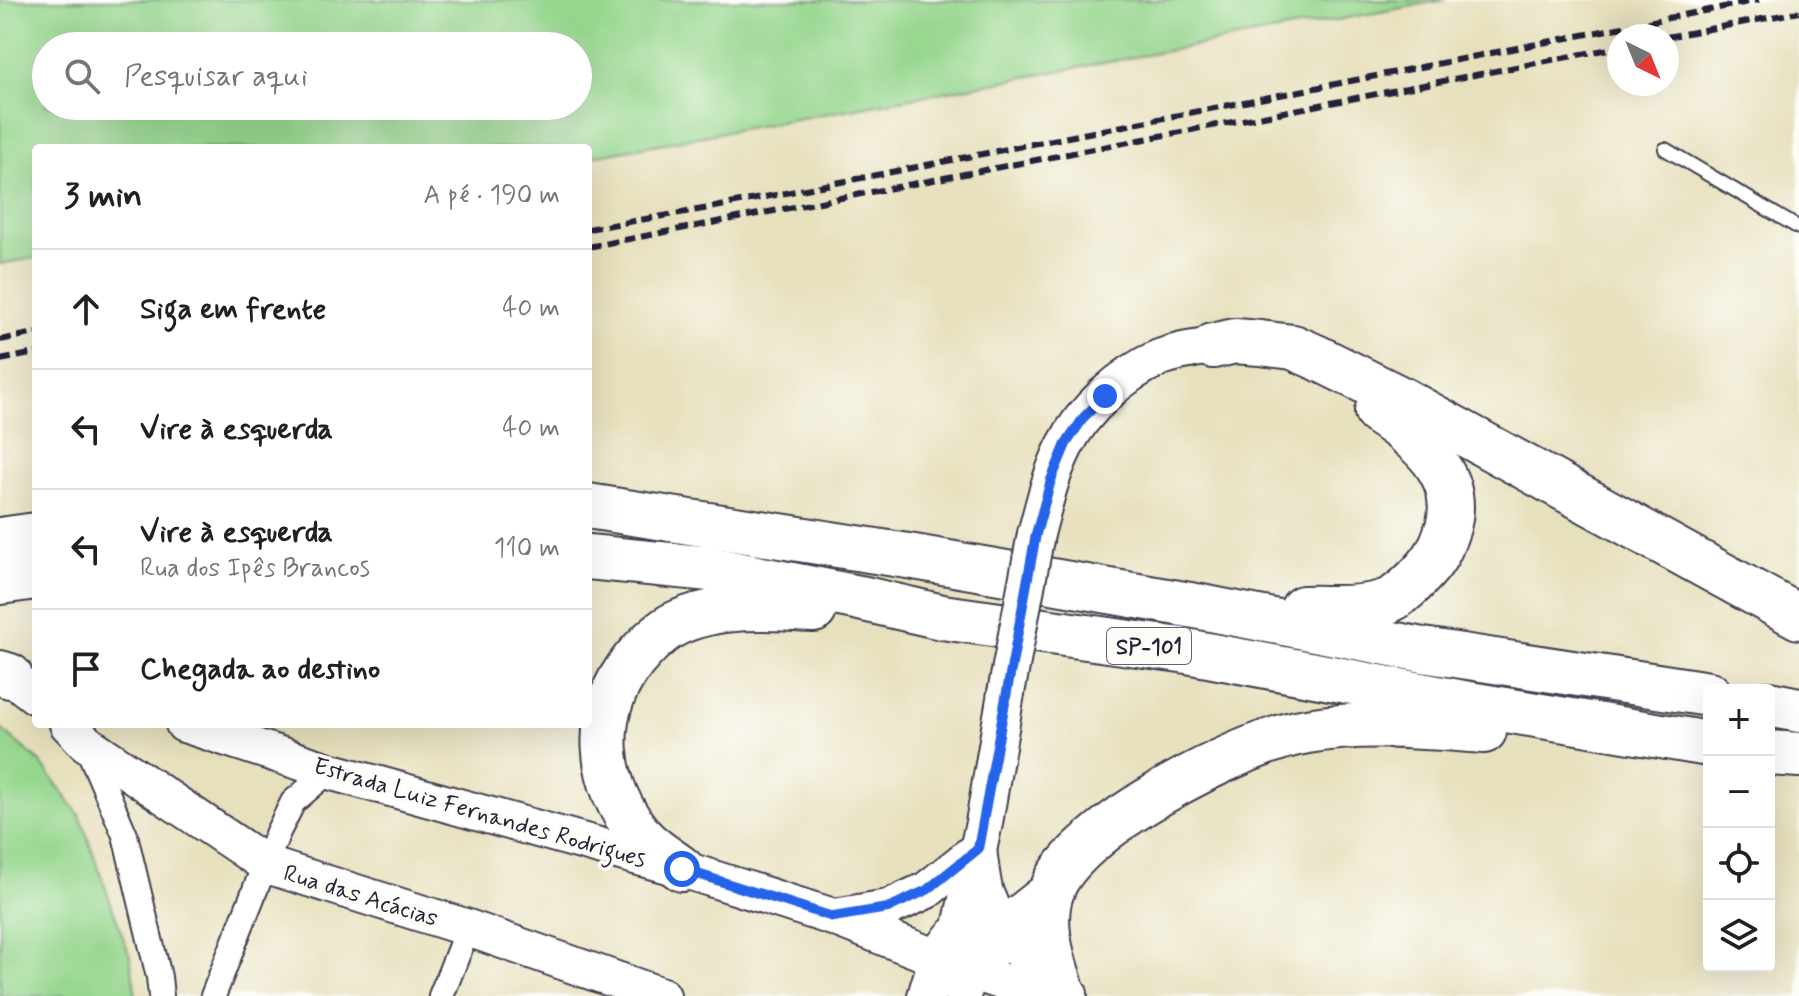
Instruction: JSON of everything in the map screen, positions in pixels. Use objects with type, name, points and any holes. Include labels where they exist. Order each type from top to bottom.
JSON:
[{"type":"highway","points":[[1213,346],[1235,341],[1260,343],[1293,347],[1318,358],[1401,399],[1799,617]]},
{"type":"highway","points":[[1201,607],[1356,609],[1390,600],[1414,582],[1440,553],[1450,518],[1449,486],[1438,466],[1424,447],[1394,422],[1323,379],[1213,346]]},
{"type":"highway","name":"SP-101","points":[[592,507],[914,557],[1423,650],[1703,693]]},
{"type":"highway","points":[[0,540],[32,536]]},
{"type":"highway","name":"SP-101","points":[[592,557],[710,569],[942,617],[1181,650],[1703,745]]},
{"type":"highway","points":[[0,582],[32,578]]},
{"type":"highway","points":[[682,869],[641,838],[623,811],[606,773],[603,735],[610,700],[623,673],[645,647],[674,625],[703,615],[742,609],[942,617]]},
{"type":"highway","points":[[1775,705],[1799,710]]},
{"type":"highway","points":[[1060,994],[1048,920],[1051,893],[1063,870],[1085,846],[1137,807],[1191,775],[1249,750],[1304,731],[1355,725],[1401,725],[1703,746]]},
{"type":"highway","points":[[1775,753],[1799,755]]},
{"type":"highway","points":[[957,974],[983,927],[1051,893]]},
{"type":"street","points":[[1060,994],[1043,974],[983,927],[985,891],[978,849],[1036,534],[1051,480],[1084,417],[1131,375],[1157,359],[1183,350],[1213,346]]},
{"type":"street","name":"Estrada Luiz Fernandes Rodrigues","points":[[196,728],[329,771],[682,869],[833,917],[957,974],[1060,994]]},
{"type":"street","points":[[77,734],[125,835],[161,996]]},
{"type":"street","name":"Rua das Acácias","points":[[77,734],[267,865],[468,928],[659,996]]},
{"type":"street","points":[[213,996],[278,832],[293,802],[329,771]]},
{"type":"street","points":[[833,917],[888,908],[927,890],[978,849]]},
{"type":"street","points":[[441,996],[468,928]]},
{"type":"street","points":[[926,996],[957,974]]},
{"type":"lane","points":[[1665,149],[1799,228]]},
{"type":"green space","points":[[0,0],[1446,0],[592,156],[592,144],[32,144],[32,259],[0,264]]},
{"type":"green space","points":[[0,728],[40,762],[80,816],[130,957],[136,996],[0,996]]},
{"type":"railway","points":[[592,228],[715,207],[1759,0]]},
{"type":"railway","points":[[1679,35],[1799,12]]},
{"type":"railway","points":[[592,246],[1607,49]]},
{"type":"railway","points":[[0,340],[32,334]]},
{"type":"railway","points":[[0,360],[32,354]]},
{"type":"route","points":[[682,869],[833,917],[888,908],[927,890],[978,849],[1036,534],[1051,480],[1066,444],[1084,417],[1105,396]]}]
